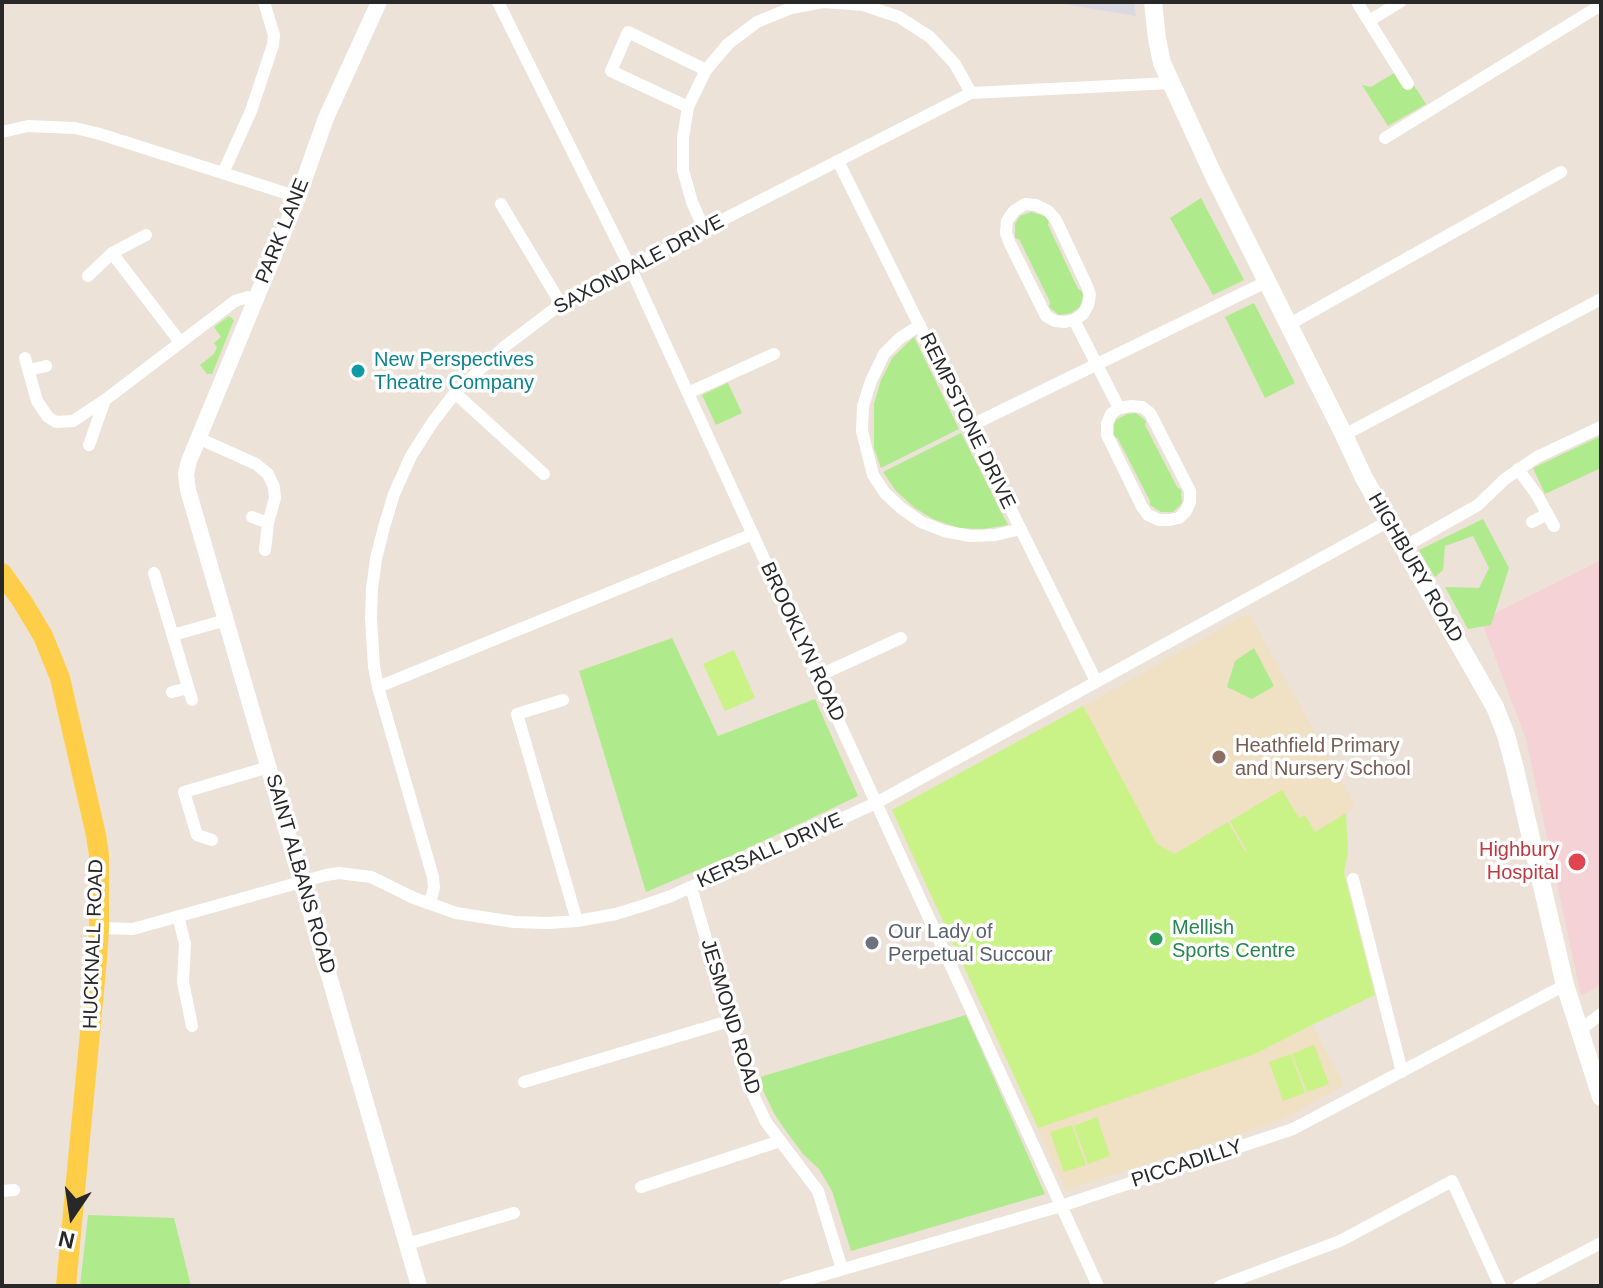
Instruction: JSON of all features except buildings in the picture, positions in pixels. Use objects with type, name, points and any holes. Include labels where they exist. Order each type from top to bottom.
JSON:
[{"type":"main road","name":"HIGHBURY ROAD","points":[[1153,2],[1162,63],[1213,174],[1364,478],[1495,707],[1506,735],[1565,985],[1601,1097]]},
{"type":"main road","name":"HUCKNALL ROAD","points":[[2,573],[43,636],[60,678],[96,835],[99,928],[66,1286]]},
{"type":"street","points":[[223,173],[251,111],[273,45],[274,35],[264,2]]},
{"type":"street","name":"PARK LANE","points":[[189,461],[298,197],[330,108],[379,2]]},
{"type":"street","name":"BROOKLYN ROAD","points":[[498,2],[630,267],[1098,1286]]},
{"type":"street","points":[[704,229],[683,170],[683,138],[688,107],[706,70],[728,44],[757,22],[791,8],[823,2],[863,5],[899,17],[930,37],[955,64],[971,93]]},
{"type":"street","points":[[1357,2],[1408,84]]},
{"type":"street","points":[[1369,21],[1400,2]]},
{"type":"street","points":[[1385,138],[1601,5]]},
{"type":"street","points":[[688,107],[611,71],[628,32],[706,70]]},
{"type":"street","name":"SAXONDALE DRIVE","points":[[430,904],[433,877],[378,687],[372,643],[372,589],[376,559],[394,494],[411,456],[455,393],[504,347],[561,304],[971,93],[1170,83]]},
{"type":"street","points":[[2,132],[28,126],[75,128],[298,197]]},
{"type":"street","points":[[1397,130],[1404,143]]},
{"type":"street","name":"REMPSTONE DRIVE","points":[[838,161],[1096,681]]},
{"type":"street","points":[[1288,325],[1561,172]]},
{"type":"street","points":[[501,204],[561,304]]},
{"type":"street","points":[[1025,204],[1048,211],[1056,220],[1087,286],[1090,295],[1088,305],[1083,314],[1074,320],[1055,321],[1046,316],[1010,244],[1006,233],[1007,221],[1014,211],[1025,204]]},
{"type":"street","points":[[88,276],[112,253],[146,235]]},
{"type":"street","points":[[112,253],[180,342]]},
{"type":"street","points":[[970,426],[1266,282]]},
{"type":"street","points":[[46,366],[27,364],[37,401],[48,417],[56,422],[73,421],[235,301],[248,297],[255,299]]},
{"type":"street","points":[[1344,435],[1601,299]]},
{"type":"street","points":[[1074,320],[1119,408]]},
{"type":"street","points":[[920,325],[900,338],[884,354],[863,406],[862,431],[873,475],[885,493],[901,508],[921,522],[944,531],[970,536],[995,535],[1021,529]]},
{"type":"street","points":[[688,393],[774,354]]},
{"type":"street","points":[[455,393],[544,474]]},
{"type":"street","points":[[89,445],[105,400]]},
{"type":"street","points":[[1142,407],[1150,413],[1190,491],[1190,502],[1179,518],[1159,520],[1148,515],[1142,507],[1107,435],[1111,414],[1119,408],[1142,407]]},
{"type":"street","points":[[1404,547],[1478,505],[1505,479],[1537,457],[1601,427]]},
{"type":"street","points":[[198,438],[256,464],[268,474],[275,498],[265,550]]},
{"type":"street","name":"SAINT ALBANS ROAD","points":[[189,461],[186,483],[419,1286]]},
{"type":"street","points":[[1518,469],[1554,526]]},
{"type":"street","points":[[1532,522],[1547,514]]},
{"type":"street","points":[[252,517],[268,523]]},
{"type":"street","name":"KERSALL DRIVE","points":[[99,928],[133,929],[326,875],[371,877],[456,913],[514,922],[577,921],[645,905],[876,803],[1389,521]]},
{"type":"street","points":[[378,687],[753,534]]},
{"type":"street","points":[[154,573],[190,694],[172,692]]},
{"type":"street","points":[[173,635],[226,620]]},
{"type":"street","points":[[818,676],[901,638]]},
{"type":"street","points":[[563,700],[517,714],[577,921]]},
{"type":"street","points":[[197,835],[184,792],[269,767]]},
{"type":"street","points":[[197,835],[212,840]]},
{"type":"street","points":[[187,845],[197,835]]},
{"type":"street","points":[[1353,879],[1402,1072]]},
{"type":"street","name":"JESMOND ROAD","points":[[691,887],[748,1084],[766,1122],[818,1191],[842,1269]]},
{"type":"street","points":[[178,916],[185,944],[183,982],[192,1026]]},
{"type":"street","name":"PICCADILLY","points":[[785,1286],[1061,1206],[1293,1129],[1565,985]]},
{"type":"street","points":[[1580,1030],[1601,1014]]},
{"type":"street","points":[[524,1082],[729,1021]]},
{"type":"street","points":[[641,1187],[780,1141]]},
{"type":"street","points":[[1220,1286],[1340,1241],[1452,1181],[1500,1286]]},
{"type":"street","points":[[407,1244],[514,1213]]},
{"type":"street","points":[[1518,1286],[1601,1243]]},
{"type":"shaded area","points":[[1052,2],[1134,2],[1136,16]]},
{"type":"shaded area","name":"Highbury Hospital","points":[[1601,560],[1601,985],[1581,996],[1526,739],[1481,620]]},
{"type":"shaded area","name":"Heathfield Primary and Nursery School","points":[[1249,613],[1356,807],[1315,832],[1306,816],[1193,883],[1175,854],[1157,844],[1083,707]]},
{"type":"shaded area","points":[[1312,1025],[1344,1085],[1284,1119],[1066,1190],[1038,1128],[1255,1054]]},
{"type":"green space","points":[[1394,73],[1404,89],[1413,84],[1426,104],[1388,126],[1362,85],[1371,87]]},
{"type":"green space","points":[[1201,198],[1244,280],[1213,295],[1170,218]]},
{"type":"green space","points":[[1031,212],[1049,220],[1048,225],[1078,289],[1082,291],[1080,307],[1071,313],[1059,315],[1049,307],[1050,302],[1019,239],[1015,238],[1015,224],[1020,216]]},
{"type":"green space","points":[[1254,303],[1295,383],[1265,398],[1225,317]]},
{"type":"green space","points":[[229,316],[234,320],[212,374],[207,374],[200,365],[214,354],[217,347],[214,343],[221,337],[214,327]]},
{"type":"green space","points":[[914,337],[959,429],[881,468],[874,448],[874,404],[881,380],[893,357]]},
{"type":"green space","points":[[728,383],[742,413],[716,425],[702,395]]},
{"type":"green space","points":[[1136,413],[1146,421],[1145,425],[1181,490],[1182,503],[1173,512],[1161,512],[1150,505],[1114,436],[1116,420]]},
{"type":"green space","points":[[961,433],[1008,525],[983,529],[959,528],[933,519],[896,491],[883,472]]},
{"type":"green space","points":[[1601,436],[1601,468],[1545,494],[1533,468]]},
{"type":"green space","points":[[1483,519],[1509,568],[1491,625],[1468,629],[1445,587],[1479,588],[1489,568],[1473,536],[1445,546],[1443,570],[1435,577],[1419,550]]},
{"type":"green space","points":[[672,638],[718,736],[815,699],[858,796],[646,892],[579,671]]},
{"type":"green space","points":[[1254,648],[1274,686],[1252,699],[1227,687],[1235,661]]},
{"type":"green space","points":[[734,650],[755,698],[725,711],[703,664]]},
{"type":"green space","name":"Mellish Sports Centre","points":[[1083,706],[1157,844],[1175,854],[1228,822],[1247,851],[1230,821],[1282,790],[1299,818],[1305,815],[1315,832],[1346,813],[1348,852],[1344,873],[1375,995],[1255,1054],[1038,1128],[892,810]]},
{"type":"green space","points":[[966,1015],[1045,1194],[851,1251],[832,1191],[819,1169],[803,1154],[775,1115],[757,1078]]},
{"type":"green space","points":[[1314,1045],[1329,1084],[1307,1092],[1292,1054]]},
{"type":"green space","points":[[1291,1054],[1305,1093],[1283,1101],[1269,1062]]},
{"type":"green space","points":[[1097,1117],[1110,1156],[1088,1164],[1074,1126]]},
{"type":"green space","points":[[1072,1125],[1086,1165],[1064,1172],[1050,1132]]},
{"type":"green space","points":[[88,1215],[174,1218],[191,1286],[80,1286]]},
{"type":"place","name":"New Perspectives Theatre Company","points":[[358,371]]},
{"type":"place","name":"Heathfield Primary and Nursery School","points":[[1219,757]]},
{"type":"place","name":"Highbury Hospital","points":[[1577,862]]},
{"type":"place","name":"Mellish Sports Centre","points":[[1156,939]]},
{"type":"place","name":"Our Lady of Perpetual Succour","points":[[872,943]]}]
